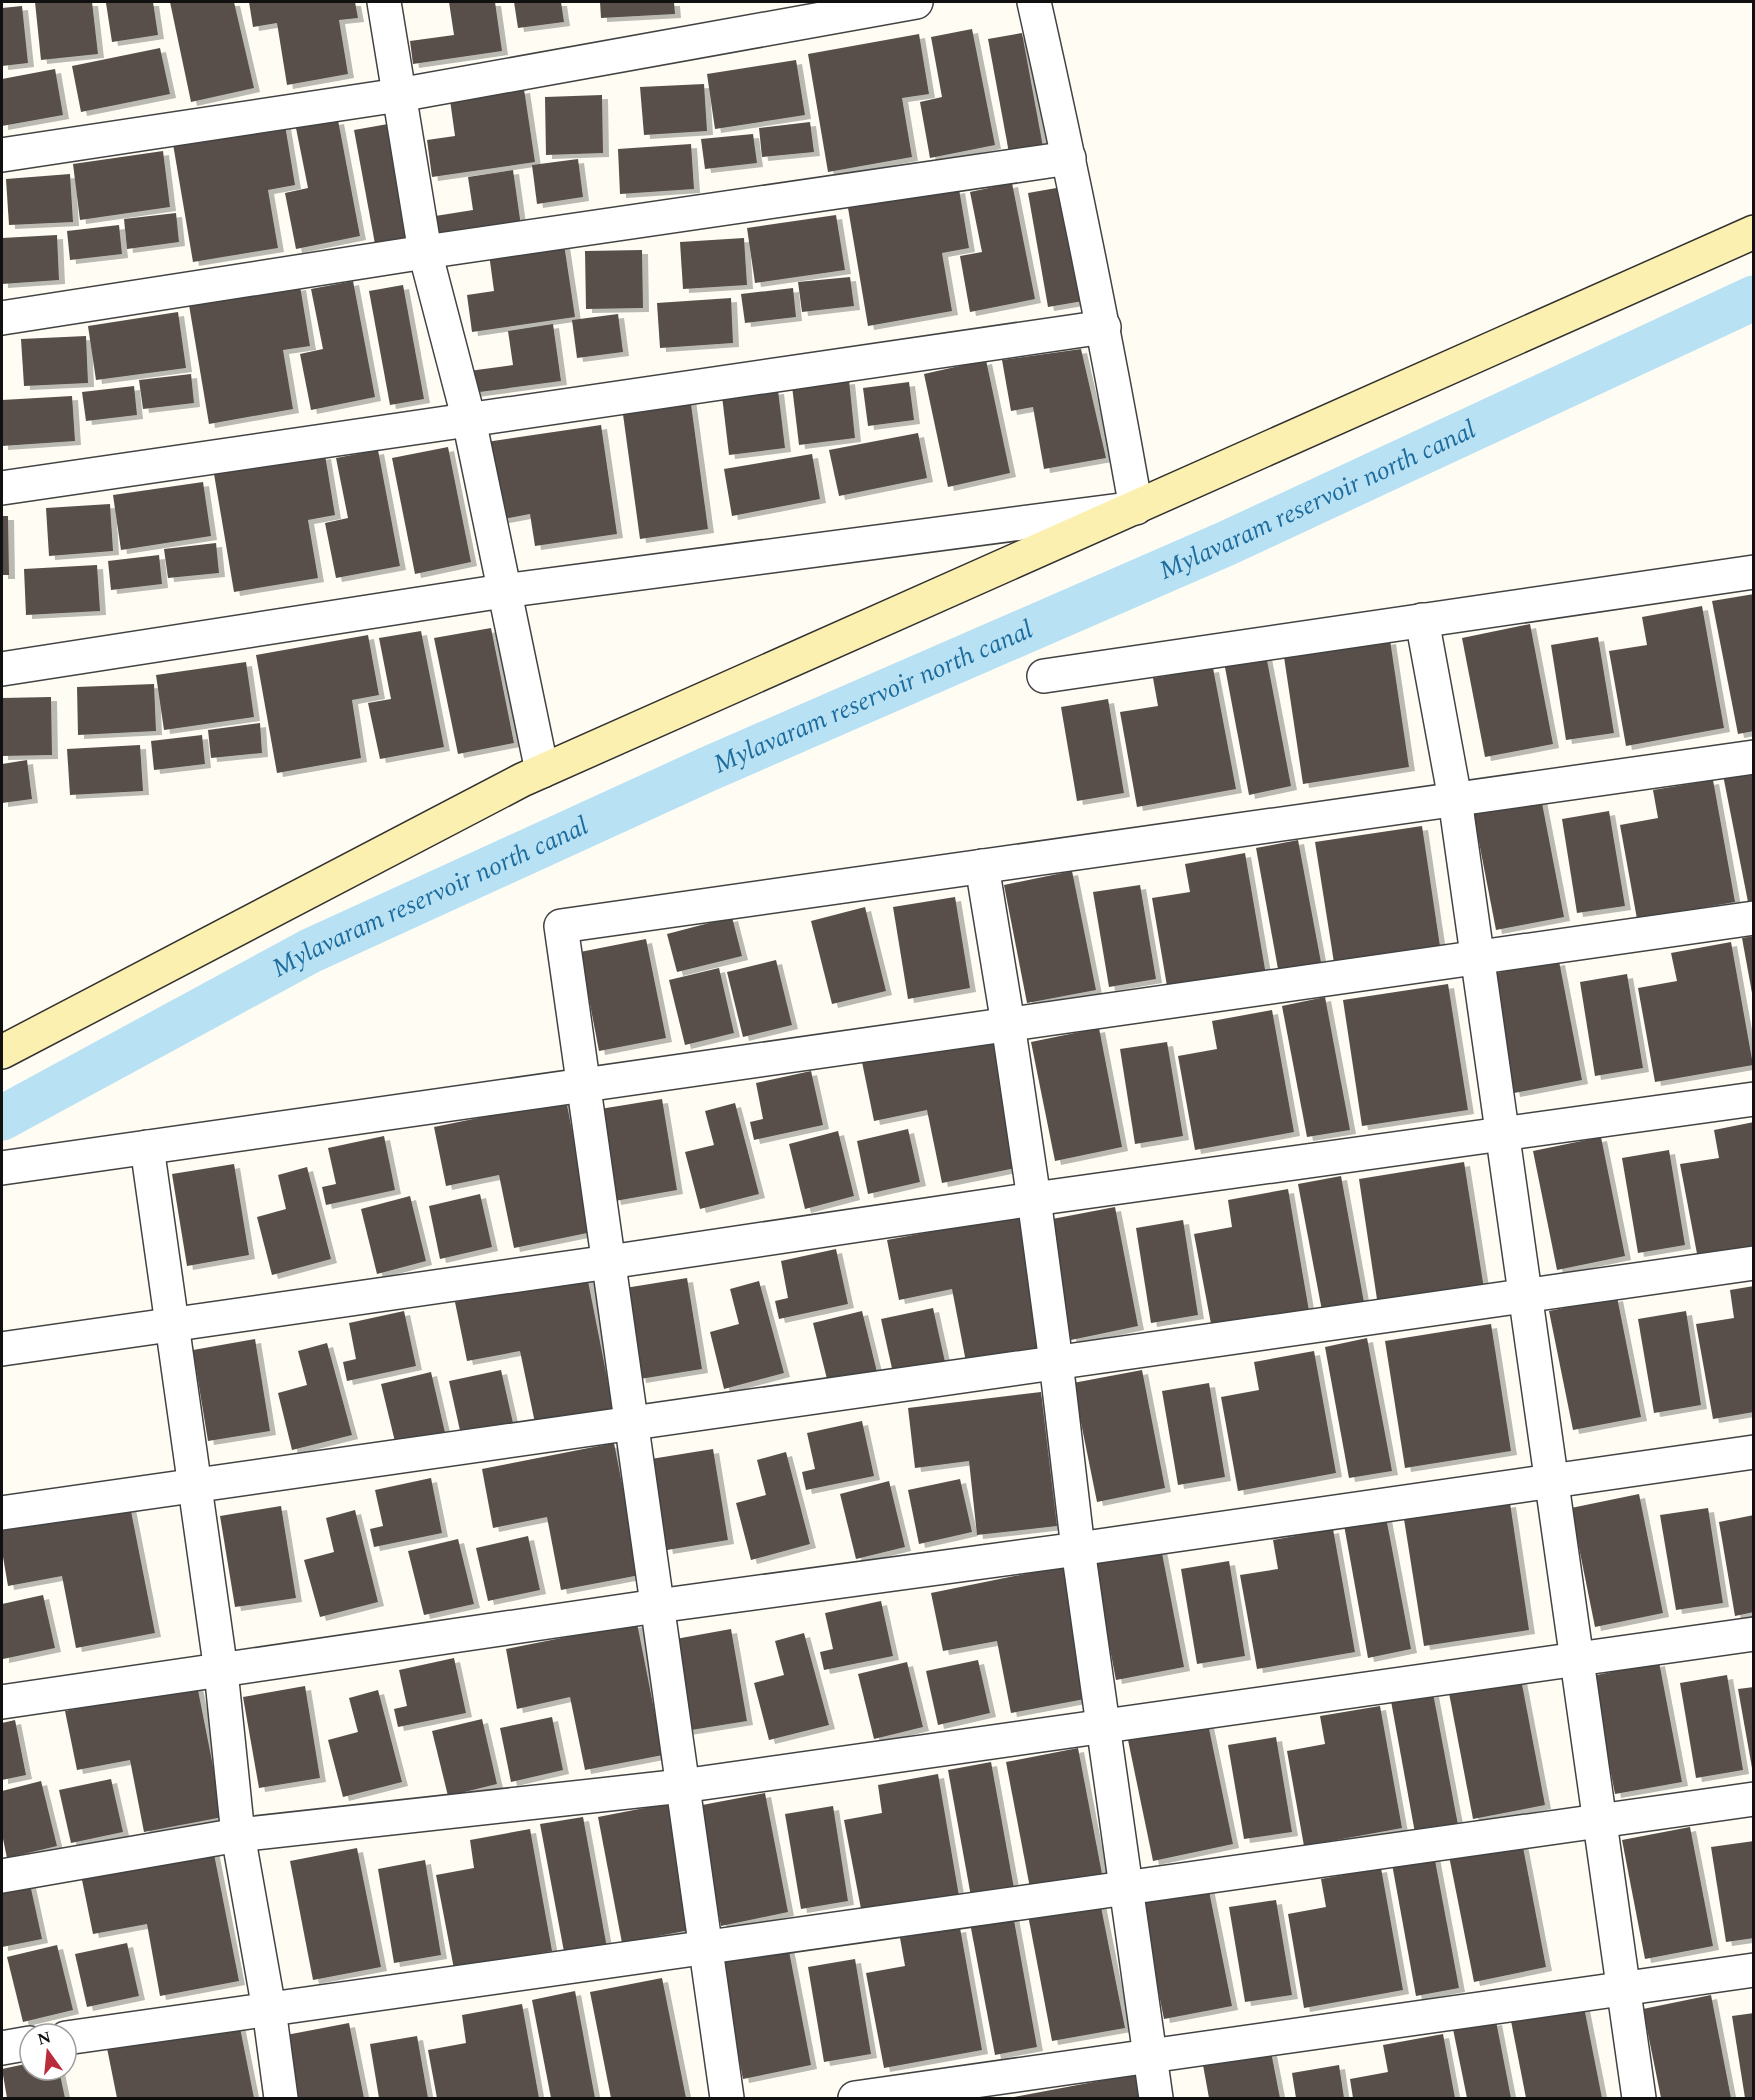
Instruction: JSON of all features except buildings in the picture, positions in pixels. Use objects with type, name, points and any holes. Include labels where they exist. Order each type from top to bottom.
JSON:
[{"type":"street","points":[[384,2],[425,252],[469,420],[542,771]]},
{"type":"street","points":[[2,155],[399,95],[916,2]]},
{"type":"street","points":[[1034,2],[1104,327],[1136,508]]},
{"type":"street","points":[[2,318],[425,252],[1069,158]]},
{"type":"street","points":[[2,1052],[542,771],[1754,232]]},
{"type":"street","points":[[2,488],[1104,327]]},
{"type":"street","points":[[2,669],[503,591],[1136,508]]},
{"type":"street","points":[[1044,676],[1754,572]]},
{"type":"street","points":[[1422,620],[1455,799],[1639,2098]]},
{"type":"street","points":[[727,2098],[561,926],[1754,757]]},
{"type":"street","points":[[982,866],[1034,1199],[1078,1549],[1156,2098]]},
{"type":"street","points":[[2,1168],[1754,918]]},
{"type":"street","points":[[2,1349],[1034,1199],[1754,1099]]},
{"type":"street","points":[[147,1147],[220,1671],[238,1835],[269,2009],[281,2098]]},
{"type":"street","points":[[2,1513],[1754,1263]]},
{"type":"street","points":[[2,1702],[657,1606],[1078,1549],[1754,1452]]},
{"type":"street","points":[[2,1876],[238,1835],[682,1786],[1754,1634]]},
{"type":"street","points":[[78,2036],[1754,1799]]},
{"type":"street","points":[[855,2098],[1754,1970]]},
{"type":"street","points":[[2,2048],[18,2045]]},
{"type":"waterway","name":"Mylavaram reservoir north canal","points":[[2,1118],[310,951],[708,769],[1225,544],[1754,298]]}]
